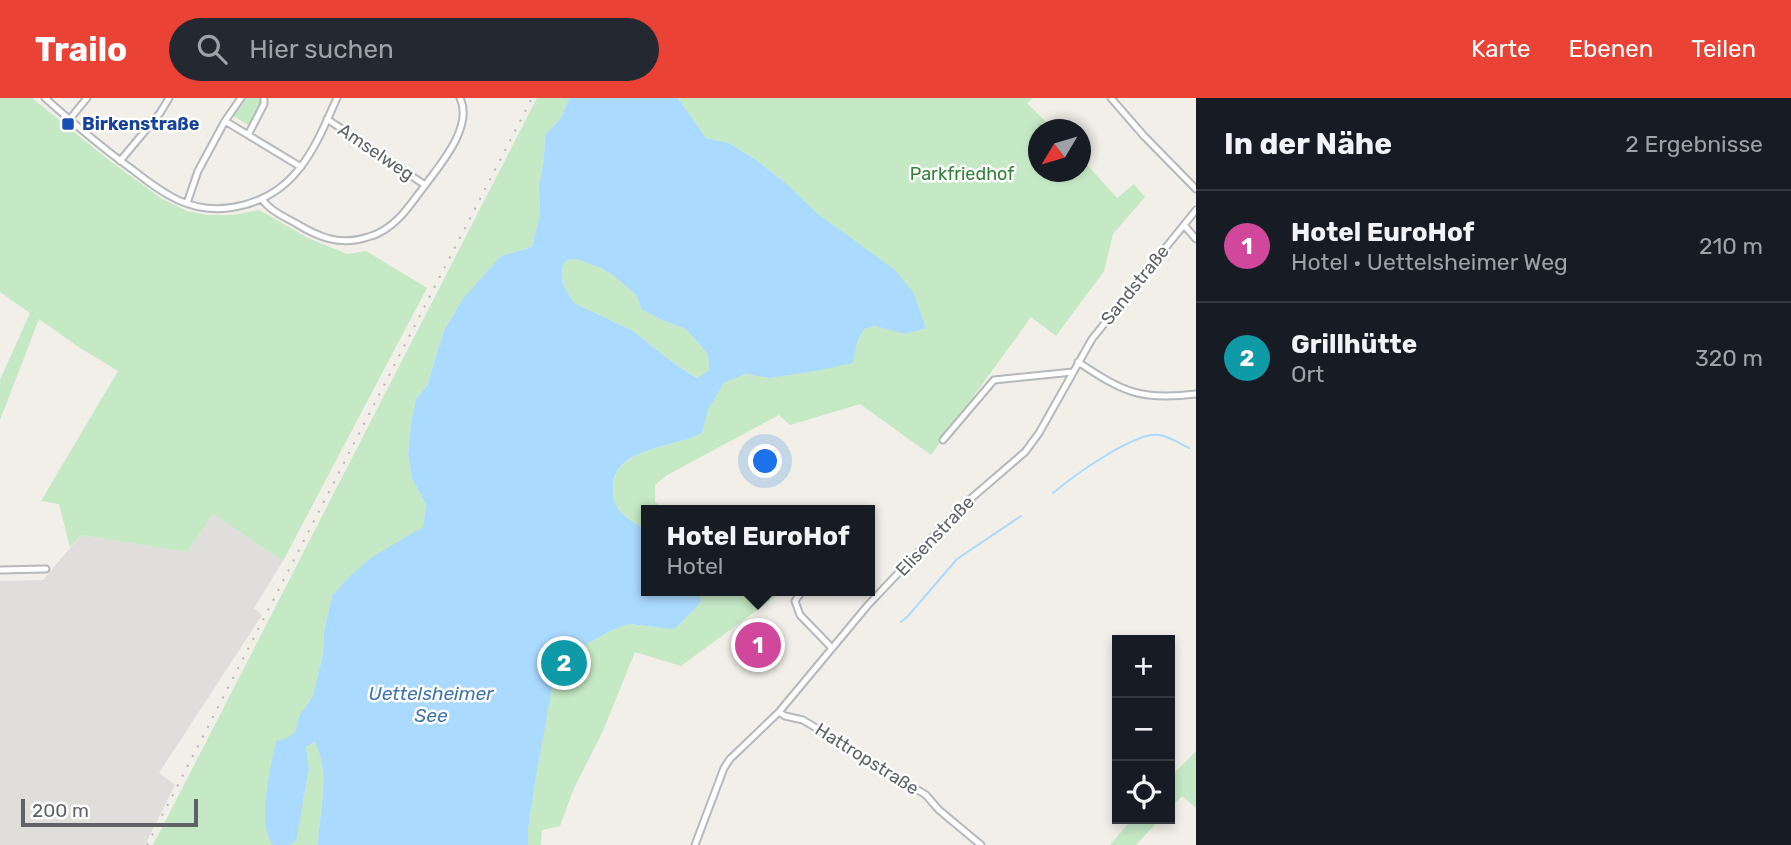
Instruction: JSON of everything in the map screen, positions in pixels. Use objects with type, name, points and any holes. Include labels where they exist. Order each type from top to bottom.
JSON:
[{"type":"street","points":[[45,98],[120,161],[164,192],[187,204],[211,208],[233,208],[262,199],[290,180],[310,154],[337,98]]},
{"type":"street","points":[[69,120],[88,98]]},
{"type":"street","points":[[120,161],[160,113],[169,98]]},
{"type":"street","points":[[187,204],[198,171],[225,121],[241,98]]},
{"type":"street","points":[[248,135],[264,104],[264,98]]},
{"type":"street","points":[[262,199],[266,205],[314,234],[332,240],[353,241],[388,228],[410,206],[445,157],[460,128],[463,110],[460,98]]},
{"type":"street","points":[[1111,98],[1196,189]]},
{"type":"street","name":"Amselweg","points":[[327,119],[425,185]]},
{"type":"street","points":[[225,121],[301,167]]},
{"type":"street","name":"Sandstraße","points":[[1078,362],[1100,327],[1196,210]]},
{"type":"street","points":[[1184,225],[1196,239]]},
{"type":"street","points":[[1078,362],[1116,385],[1137,394],[1160,397],[1196,394]]},
{"type":"street","name":"Elisenstraße","points":[[695,845],[726,763],[779,712],[868,605],[960,508],[1025,452],[1039,433],[1078,362]]},
{"type":"street","points":[[943,440],[994,380],[1073,372]]},
{"type":"street","points":[[0,570],[46,569]]},
{"type":"street","points":[[798,596],[795,601],[797,610],[832,648]]},
{"type":"street","name":"Hattropstraße","points":[[779,712],[803,720],[917,789],[981,845]]},
{"type":"shaded area","points":[[213,514],[283,561],[254,608],[262,615],[159,773],[175,785],[145,845],[0,845],[0,581],[43,580],[81,535],[187,552]]},
{"type":"green space","points":[[0,98],[32,98],[162,199],[187,211],[207,215],[233,215],[259,210],[308,238],[347,254],[366,251],[427,288],[283,561],[213,514],[187,552],[81,535],[70,547],[59,504],[41,501],[118,371],[39,319],[0,420],[0,380],[30,313],[0,292]]},
{"type":"green space","points":[[244,98],[261,98],[261,104],[250,126],[233,116]]},
{"type":"green space","points":[[537,98],[569,98],[561,118],[545,135],[539,187],[540,214],[532,247],[501,256],[443,333],[427,386],[416,399],[408,454],[412,479],[426,504],[423,527],[332,596],[313,696],[299,716],[295,732],[287,739],[303,803],[309,769],[306,747],[316,742],[323,781],[318,845],[153,845]]},
{"type":"green space","name":"Parkfriedhof","points":[[678,98],[1033,98],[1027,103],[1043,119],[1028,119],[1028,182],[1091,182],[1091,169],[1117,198],[1134,184],[1145,197],[1113,234],[1104,271],[1056,336],[1031,317],[931,455],[860,404],[790,425],[779,415],[667,475],[655,485],[655,502],[660,505],[641,505],[641,527],[621,513],[614,502],[613,486],[624,463],[649,450],[702,433],[708,410],[724,383],[745,374],[770,378],[816,371],[857,342],[864,329],[875,326],[887,329],[818,214],[788,185],[729,143],[706,138]]},
{"type":"green space","points":[[576,259],[613,275],[636,295],[642,310],[686,329],[708,354],[709,370],[698,378],[672,362],[633,331],[574,303],[563,285],[562,272],[567,260]]},
{"type":"green space","points":[[700,596],[776,596],[681,666],[635,652],[602,733],[574,788],[560,826],[542,830],[541,845],[528,845],[528,829],[553,676],[552,659],[560,649],[583,646],[629,624],[678,626],[701,602]]},
{"type":"green space","points":[[1196,751],[1196,808],[1182,796],[1175,804],[1175,772]]},
{"type":"green space","points":[[1128,824],[1155,824],[1136,845],[1110,845]]},
{"type":"water","name":"Uettelsheimer See","points":[[569,98],[678,98],[706,138],[729,143],[756,160],[788,185],[818,214],[895,270],[914,294],[926,328],[905,334],[875,326],[864,329],[857,342],[853,363],[770,378],[745,374],[724,383],[708,410],[702,433],[648,450],[624,463],[617,472],[613,485],[614,502],[621,513],[641,527],[641,596],[700,596],[701,602],[672,629],[629,624],[583,646],[560,649],[552,659],[554,676],[535,783],[528,845],[318,845],[323,780],[320,754],[315,742],[306,747],[309,769],[296,841],[290,845],[273,845],[268,835],[265,809],[276,741],[295,732],[299,716],[313,696],[332,596],[372,557],[423,527],[426,504],[412,479],[408,454],[416,399],[427,386],[443,333],[462,300],[501,256],[532,247],[540,214],[539,187],[545,135],[561,118]],"holes":[[[576,259],[613,275],[636,295],[642,310],[686,329],[708,354],[709,370],[697,378],[633,331],[574,303],[563,285],[562,272],[567,260]]]},
{"type":"waterway","points":[[1053,493],[1104,457],[1135,440],[1159,435],[1189,448]]},
{"type":"waterway","points":[[901,622],[957,559],[1021,516]]},
{"type":"railway","points":[[147,845],[532,98]]},
{"type":"place","name":"Birkenstraße","points":[[68,124]]},
{"type":"place","name":"Hotel EuroHof","points":[[758,645]]},
{"type":"place","name":"Grillhütte","points":[[564,663]]}]
